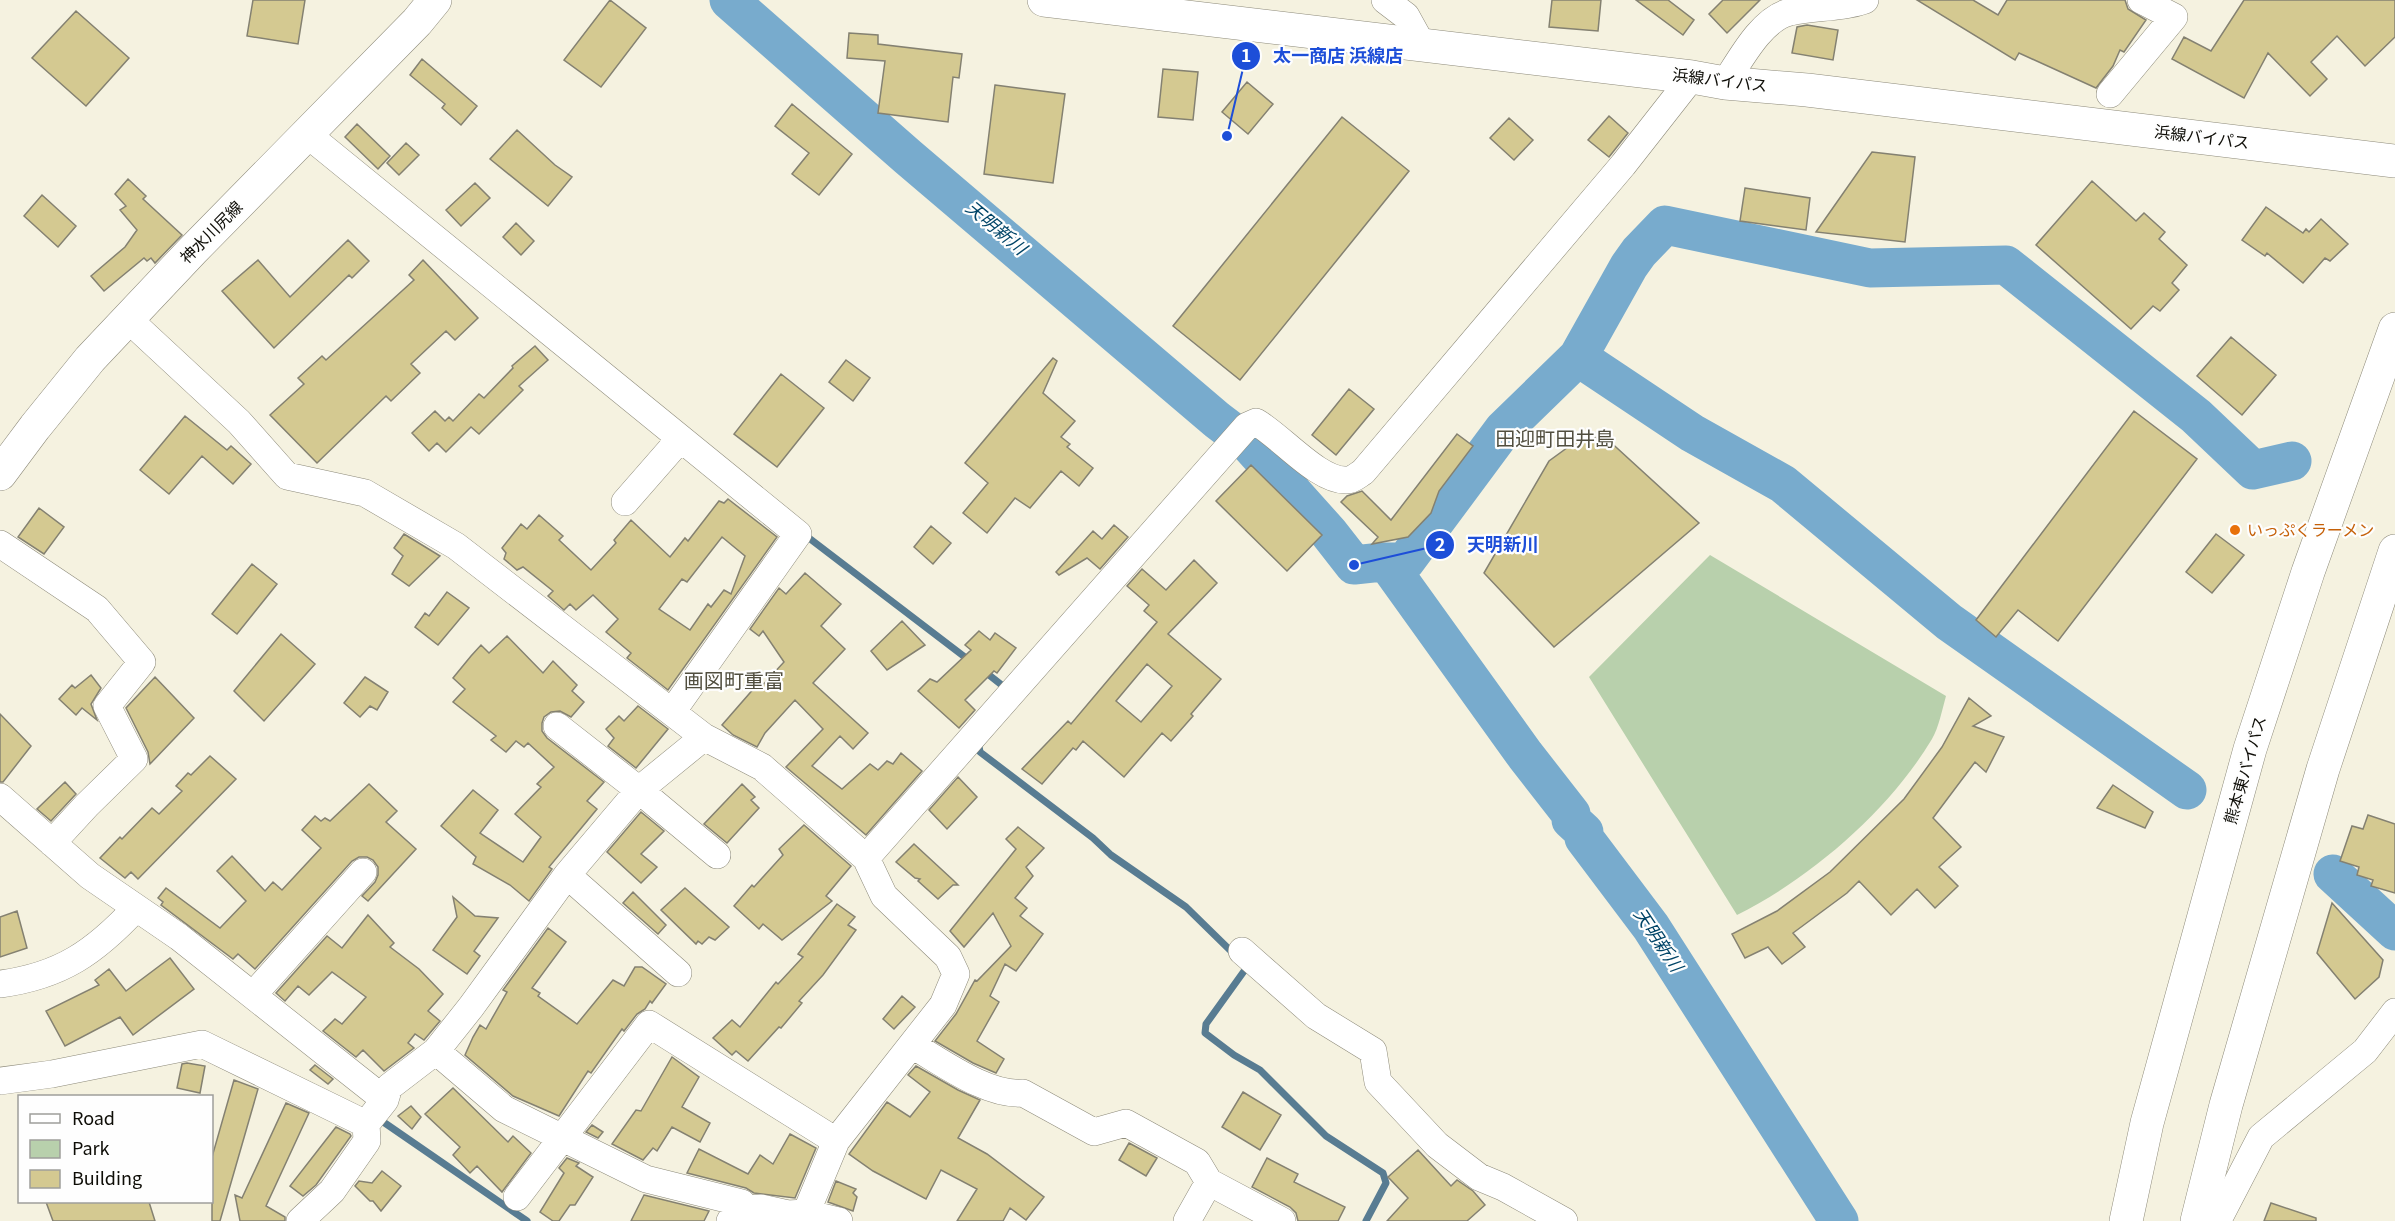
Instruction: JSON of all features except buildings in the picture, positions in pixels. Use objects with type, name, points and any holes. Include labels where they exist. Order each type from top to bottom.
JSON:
[{"type":"main road","name":"神水川尻線","points":[[0,474],[90,359],[193,250],[417,22],[435,0]]},
{"type":"main road","name":"浜線バイパス","points":[[1044,0],[1692,77],[1725,83],[2391,157]]},
{"type":"main road","name":"熊本東バイパス","points":[[2126,1221],[2147,1123],[2250,749],[2308,572],[2395,329]]},
{"type":"main road","points":[[2212,1219],[2226,1105],[2323,769],[2395,551]]},
{"type":"street","points":[[1385,0],[1406,16],[1422,45]]},
{"type":"street","points":[[1725,83],[1754,40],[1775,18],[1791,11],[1849,6],[1865,0]]},
{"type":"street","points":[[2110,94],[2174,17],[2141,0]]},
{"type":"street","points":[[866,858],[1239,434],[1256,422],[1268,428],[1317,468],[1337,479],[1350,480],[1363,472],[1623,165],[1692,77]]},
{"type":"street","points":[[308,135],[798,534],[672,712]]},
{"type":"street","points":[[128,319],[239,422],[287,476],[365,493],[456,546],[704,737],[762,768],[866,858],[884,896],[948,957],[956,974],[943,1005],[836,1141],[802,1216]]},
{"type":"street","points":[[625,502],[680,439]]},
{"type":"street","points":[[0,544],[97,609],[142,662],[107,706],[134,759],[52,843]]},
{"type":"street","points":[[557,726],[717,855]]},
{"type":"street","points":[[300,1221],[333,1191],[367,1141],[366,1124],[385,1100],[389,1087],[436,1051],[567,876],[639,790],[704,737]]},
{"type":"street","points":[[0,797],[90,876],[179,937],[385,1100]]},
{"type":"street","points":[[253,995],[363,872]]},
{"type":"street","points":[[567,876],[678,973]]},
{"type":"street","points":[[0,984],[24,981],[66,967],[110,936],[136,908]]},
{"type":"street","points":[[1242,951],[1316,1016],[1373,1051],[1375,1074],[1385,1091],[1437,1145],[1479,1177],[1503,1187],[1564,1221]]},
{"type":"street","points":[[2212,1219],[2260,1137],[2365,1052],[2395,1012]]},
{"type":"street","points":[[517,1197],[649,1024],[836,1141]]},
{"type":"street","points":[[0,1081],[52,1074],[202,1044],[366,1124]]},
{"type":"street","points":[[912,1045],[970,1079],[1009,1094],[1023,1093],[1094,1132],[1126,1123],[1197,1162],[1209,1182],[1282,1221]]},
{"type":"street","points":[[436,1051],[504,1109],[646,1179],[742,1203],[734,1215]]},
{"type":"street","points":[[1187,1221],[1209,1182]]},
{"type":"street","points":[[734,1215],[761,1208],[839,1221]]},
{"type":"green space","points":[[1710,555],[1946,696],[1932,739],[1894,792],[1871,817],[1820,862],[1793,882],[1737,915],[1589,677]]},
{"type":"waterway","name":"天明新川","points":[[729,0],[908,157],[1217,420],[1250,445],[1329,533],[1354,565],[1382,562],[1390,567],[1525,755],[1571,814],[1571,820],[1584,832],[1584,838],[1651,927],[1839,1221]]},
{"type":"waterway","points":[[1382,562],[1405,562],[1503,430],[1578,357],[1629,266],[1665,225],[1870,268],[2006,265],[2196,416],[2253,470],[2292,461]]},
{"type":"waterway","points":[[1578,357],[1692,433],[1783,484],[1949,622],[2187,790]]},
{"type":"waterway","points":[[1239,453],[1250,445]]},
{"type":"waterway","points":[[805,535],[970,661]]},
{"type":"waterway","points":[[984,671],[1008,690]]},
{"type":"waterway","points":[[981,743],[980,752],[1093,838],[1111,855],[1186,907],[1235,955]]},
{"type":"waterway","points":[[2333,874],[2395,931]]},
{"type":"waterway","points":[[1245,965],[1247,967],[1206,1024],[1205,1033],[1234,1055],[1260,1070],[1326,1136],[1383,1173],[1386,1183],[1366,1221]]},
{"type":"waterway","points":[[379,1119],[527,1221]]},
{"type":"place","name":"太一商店 浜線店","points":[[1227,136]]},
{"type":"place","name":"いっぷくラーメン","points":[[2235,530]]},
{"type":"place","name":"天明新川","points":[[1354,565]]},
{"type":"district","name":"田迎町田井島","points":[[1555,439]]},
{"type":"district","name":"画図町重富","points":[[734,681]]}]
